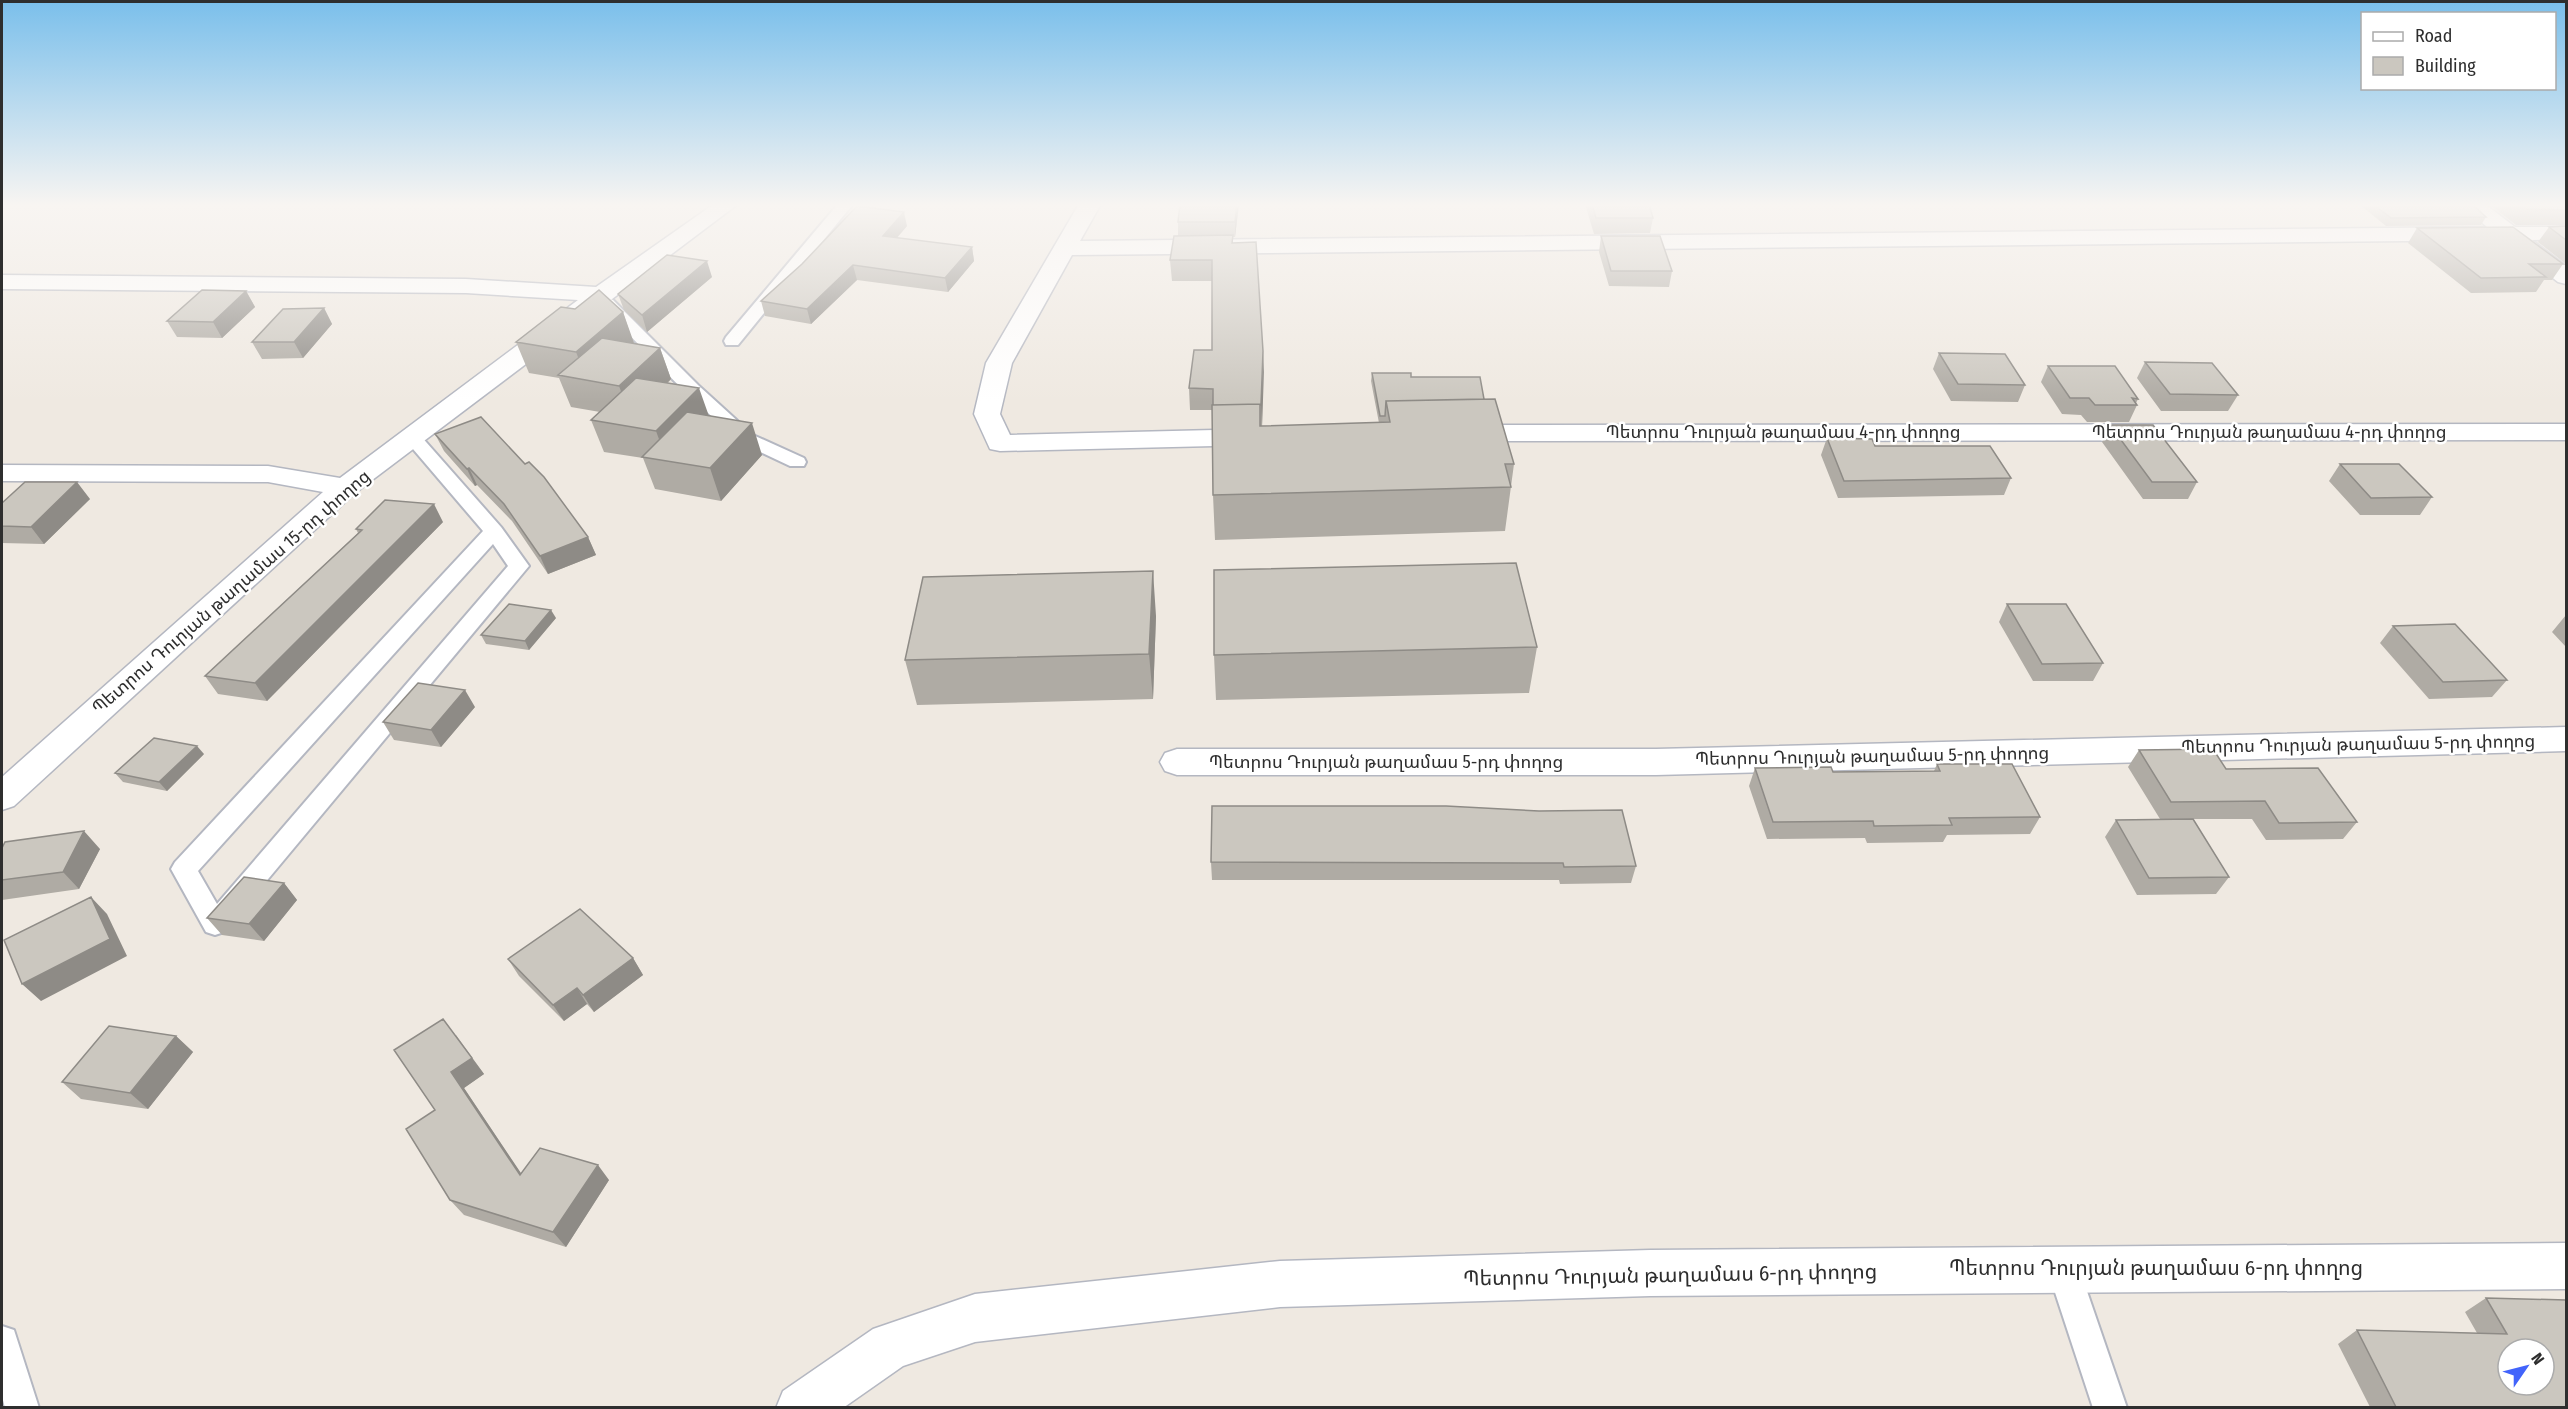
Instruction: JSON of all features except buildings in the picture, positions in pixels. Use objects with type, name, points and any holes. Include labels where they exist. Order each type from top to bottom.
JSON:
[{"type":"street","name":"Պետրոս Դուրյան թաղամաս 15-րդ փողոց","points":[[2,797],[345,487],[635,270]]},
{"type":"street","points":[[1053,270],[999,363],[987,414],[1000,443],[1281,437]]},
{"type":"street","points":[[2,282],[466,286],[601,294]]},
{"type":"street","name":"Պետրոս Դուրյան թաղամաս 4-րդ փողոց","points":[[1434,434],[2566,432]]},
{"type":"street","points":[[2,473],[268,474],[345,487]]},
{"type":"street","name":"Պետրոս Դուրյան թաղամաս 5-րդ փողոց","points":[[1177,762],[1656,762],[2566,739]]},
{"type":"street","name":"Պետրոս Դուրյան թաղամաս 6-րդ փողոց","points":[[800,1407],[890,1346],[975,1318],[1292,1284],[1650,1274],[2063,1268],[2566,1266]]},
{"type":"lane","points":[[732,341],[791,270]]},
{"type":"lane","points":[[601,294],[609,307],[747,439],[797,462]]},
{"type":"lane","points":[[413,438],[494,531],[519,566],[215,924],[184,870],[494,531]]},
{"type":"lane","points":[[2063,1268],[2110,1407]]},
{"type":"lane","points":[[2,1342],[22,1407]]}]
